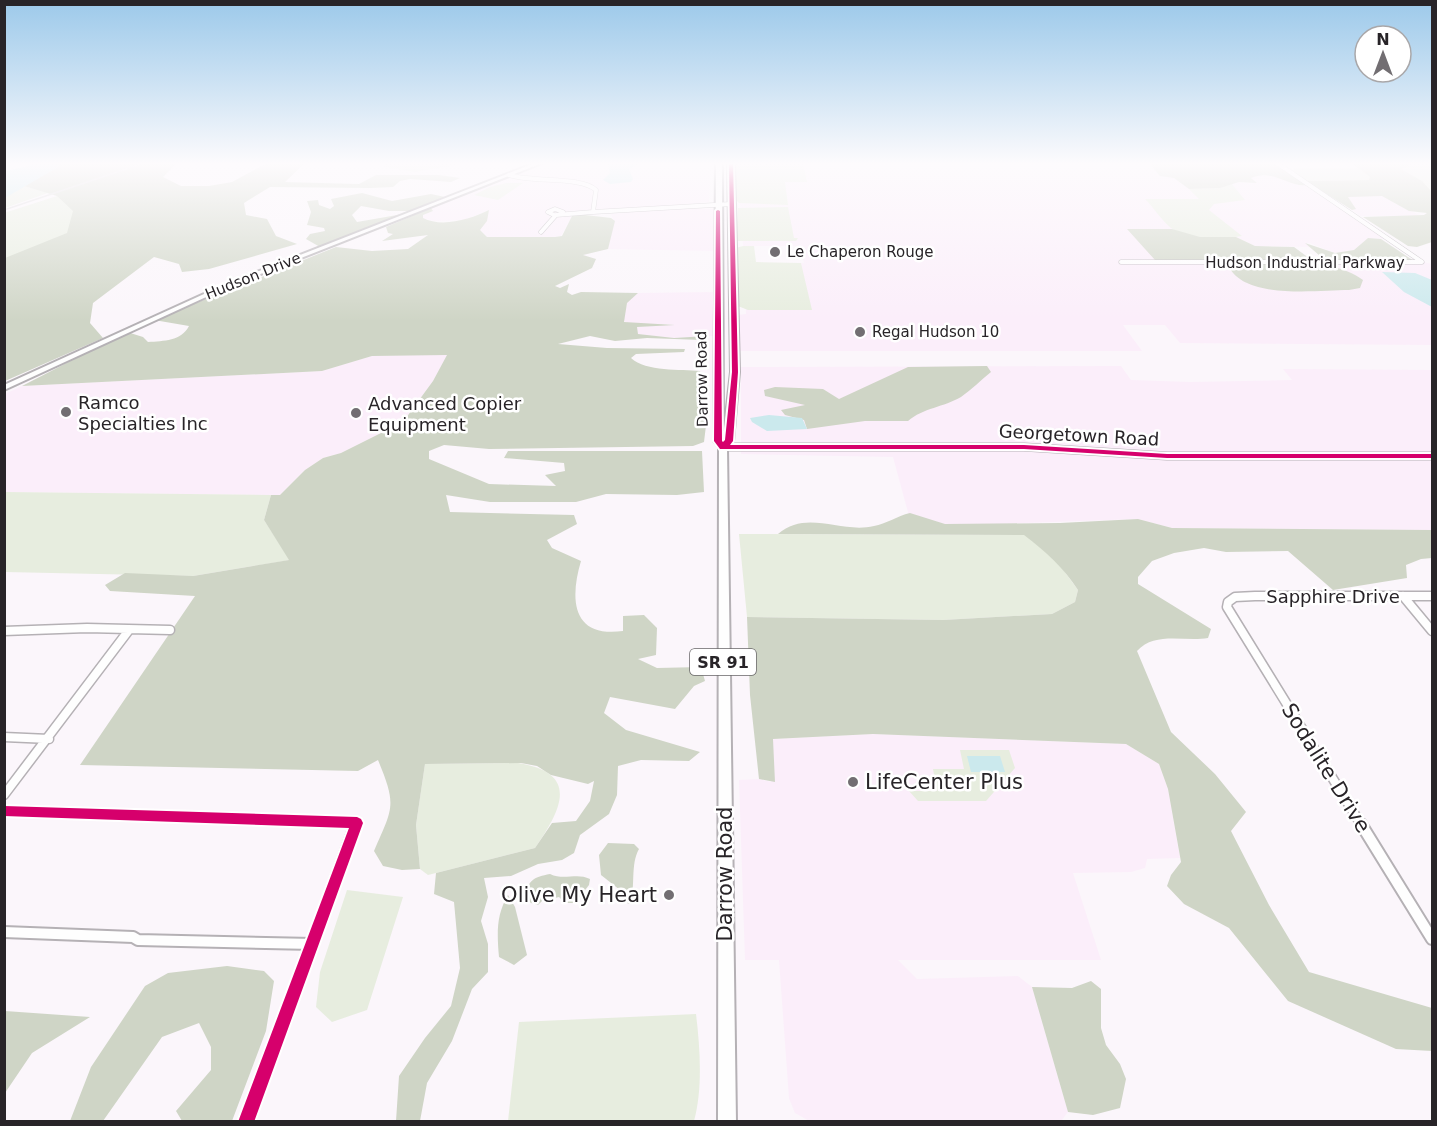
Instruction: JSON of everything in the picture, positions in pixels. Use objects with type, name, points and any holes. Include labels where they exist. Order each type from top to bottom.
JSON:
[{"type":"main road","name":"Hudson Drive","points":[[4,388],[228,285],[406,216]]},
{"type":"main road","name":"Darrow Road","points":[[718,216],[716,350],[718,441],[723,447],[727,1122]]},
{"type":"main road","name":"Darrow Road","points":[[723,447],[729,441],[735,365],[731,216]]},
{"type":"main road","points":[[717,266],[733,266]]},
{"type":"main road","points":[[717,313],[734,313]]},
{"type":"main road","points":[[716,350],[735,350]]},
{"type":"main road","points":[[717,365],[735,365]]},
{"type":"street","points":[[542,232],[546,220],[553,216]]},
{"type":"street","name":"Hudson Industrial Parkway","points":[[1121,262],[1422,262],[1353,216]]},
{"type":"street","name":"Georgetown Road","points":[[723,447],[1024,447],[1167,456],[1432,456]]},
{"type":"street","points":[[1403,596],[1432,631]]},
{"type":"street","name":"Sapphire Drive","points":[[1234,597],[1432,596]]},
{"type":"street","name":"Sodalite Drive","points":[[1234,597],[1228,602],[1227,607],[1235,622],[1432,939]]},
{"type":"street","points":[[4,631],[87,628],[170,630]]},
{"type":"street","points":[[4,795],[129,630]]},
{"type":"street","points":[[4,737],[49,738]]},
{"type":"street","points":[[4,811],[357,823],[246,1122]]},
{"type":"street","points":[[4,932],[133,937],[138,940],[313,944]]},
{"type":"shaded area","points":[[4,216],[101,216],[5,289]]},
{"type":"shaded area","points":[[423,216],[475,216],[464,220],[434,221],[423,218]]},
{"type":"shaded area","points":[[487,216],[573,216],[561,236],[555,237],[487,237],[480,230]]},
{"type":"shaded area","points":[[612,216],[714,216],[714,251],[608,249],[614,221]]},
{"type":"shaded area","points":[[738,216],[790,216],[794,238],[798,238],[796,241],[736,241]]},
{"type":"shaded area","points":[[741,216],[1352,216],[1387,239],[1368,238],[1354,250],[1335,253],[1310,243],[1306,243],[1310,247],[1255,246],[1236,237],[1157,262],[1422,262],[1432,264],[1432,345],[1180,343],[1165,325],[1123,325],[1142,351],[739,351],[737,315],[746,314],[743,263],[804,263],[800,246],[743,246]]},
{"type":"shaded area","points":[[1160,216],[1216,216],[1242,236],[1206,238],[1187,236],[1168,225]]},
{"type":"shaded area","points":[[1360,216],[1420,216],[1361,216]]},
{"type":"shaded area","points":[[754,246],[756,262],[801,263],[812,310],[748,310],[738,306],[736,248]]},
{"type":"shaded area","points":[[714,292],[713,336],[674,338],[638,334],[637,327],[674,324],[629,324],[623,320],[627,303],[638,293]]},
{"type":"shaded area","points":[[448,354],[433,381],[403,422],[341,453],[323,458],[305,470],[280,495],[5,492],[5,394],[22,386],[322,371],[372,356]]},
{"type":"shaded area","points":[[1121,366],[1131,380],[1190,382],[1292,380],[1283,369],[1432,370],[1432,530],[1172,528],[1138,519],[912,527],[893,457],[741,454],[741,367]]},
{"type":"shaded area","points":[[5,492],[271,495],[264,520],[290,560],[193,576],[5,572]]},
{"type":"shaded area","points":[[739,534],[1025,535],[1056,560],[1078,590],[1075,602],[1052,614],[943,620],[747,617]]},
{"type":"shaded area","points":[[873,734],[1126,744],[1159,764],[1168,789],[1180,858],[1147,859],[1145,868],[1131,872],[1073,873],[1101,960],[898,960],[917,979],[1018,976],[1032,987],[1068,1112],[1061,1121],[811,1122],[795,1113],[789,1098],[779,960],[745,960],[739,780],[759,779],[771,782],[773,739]]},
{"type":"shaded area","points":[[960,750],[1009,750],[1015,768],[986,801],[918,801],[909,791],[937,791],[933,769],[964,769]]},
{"type":"shaded area","points":[[518,763],[538,768],[551,775],[558,784],[560,795],[558,807],[535,848],[428,875],[420,869],[416,825],[425,764]]},
{"type":"shaded area","points":[[347,890],[403,897],[367,1010],[332,1022],[316,1007],[320,972]]},
{"type":"shaded area","points":[[696,1014],[700,1082],[694,1121],[508,1121],[519,1022]]},
{"type":"green space","points":[[72,216],[249,216],[267,219],[276,236],[297,244],[209,269],[182,272],[179,264],[154,257],[93,303],[90,323],[103,338],[5,381],[5,258],[67,233]]},
{"type":"green space","points":[[310,216],[352,216],[357,222],[399,216],[320,247],[306,239],[310,234],[325,231],[324,228],[307,225]]},
{"type":"green space","points":[[413,216],[423,216],[423,218],[431,221],[447,222],[475,216],[488,216],[480,230],[487,237],[555,237],[562,236],[573,216],[611,218],[615,221],[608,249],[583,255],[596,259],[592,268],[555,286],[560,288],[569,284],[567,292],[572,295],[581,292],[638,293],[627,303],[624,322],[675,325],[637,327],[638,334],[674,338],[707,336],[702,340],[647,338],[615,341],[590,336],[558,344],[607,348],[685,349],[684,352],[636,354],[631,358],[654,368],[700,371],[708,409],[704,442],[693,446],[489,449],[444,445],[429,451],[429,459],[489,484],[556,486],[545,475],[565,471],[564,463],[504,458],[508,451],[702,451],[704,492],[677,495],[606,494],[576,502],[490,502],[446,495],[450,512],[574,515],[577,524],[547,540],[552,548],[581,561],[576,601],[578,612],[584,622],[606,632],[623,631],[623,616],[644,615],[657,628],[656,655],[638,659],[657,668],[701,667],[705,681],[694,686],[675,709],[610,697],[604,713],[626,730],[700,752],[689,761],[641,760],[618,766],[617,795],[609,814],[580,835],[574,853],[562,860],[538,864],[511,876],[484,878],[488,897],[481,921],[488,944],[488,972],[472,989],[452,1041],[427,1083],[420,1121],[396,1121],[399,1076],[451,1006],[460,968],[454,902],[434,894],[436,873],[535,848],[552,823],[576,821],[590,801],[594,781],[588,784],[551,775],[537,766],[521,763],[425,764],[416,825],[420,869],[402,870],[383,866],[374,851],[389,815],[390,806],[388,787],[378,760],[358,771],[80,765],[195,596],[110,591],[105,585],[125,573],[193,576],[289,560],[264,520],[271,495],[280,495],[305,470],[323,458],[341,453],[403,422],[433,381],[447,355],[372,356],[322,371],[22,386],[127,332],[143,337],[148,342],[177,337],[189,326],[154,320],[336,247],[372,251],[408,249],[428,235],[382,241],[393,234],[388,233],[386,227]]},
{"type":"green space","points":[[1432,216],[1432,242],[1417,247],[1408,246],[1363,217]]},
{"type":"green space","points":[[1127,229],[1172,229],[1200,237],[1236,237],[1255,246],[1294,247],[1313,261],[1155,260]]},
{"type":"green space","points":[[1368,238],[1381,239],[1414,261],[1331,260],[1320,256],[1305,243],[1335,253],[1354,250]]},
{"type":"green space","points":[[1318,264],[1349,272],[1363,280],[1360,288],[1349,290],[1283,291],[1250,285],[1229,267]]},
{"type":"green space","points":[[987,366],[991,372],[961,397],[920,413],[908,421],[865,421],[807,429],[804,420],[785,415],[781,410],[805,405],[765,396],[764,390],[775,387],[823,389],[839,399],[908,367]]},
{"type":"green space","points":[[910,513],[945,524],[1060,523],[1138,519],[1172,528],[1432,530],[1432,558],[1421,559],[1406,565],[1407,578],[1333,590],[1288,551],[1226,552],[1204,548],[1174,553],[1152,561],[1138,577],[1138,584],[1211,629],[1208,638],[1161,639],[1144,645],[1137,651],[1171,732],[1215,774],[1246,812],[1231,831],[1269,905],[1309,972],[1432,1008],[1432,1051],[1396,1049],[1288,1001],[1229,928],[1184,904],[1167,886],[1171,875],[1181,862],[1168,789],[1159,764],[1126,744],[873,734],[773,739],[775,782],[759,779],[750,695],[747,617],[943,620],[1052,614],[1075,602],[1078,590],[1066,574],[1054,560],[1024,535],[778,534],[801,523],[862,528],[883,524]]},
{"type":"green space","points":[[608,843],[634,844],[639,849],[636,855],[630,904],[624,902],[620,890],[601,875],[599,855]]},
{"type":"green space","points":[[550,874],[561,877],[585,877],[590,879],[589,885],[575,903],[565,903],[559,897],[542,901],[538,905],[531,903],[525,897],[530,883],[540,876]]},
{"type":"green space","points":[[508,895],[515,907],[527,955],[514,965],[499,957],[498,925],[501,910]]},
{"type":"green space","points":[[227,966],[264,971],[274,981],[266,1031],[232,1121],[182,1121],[176,1111],[211,1070],[211,1047],[199,1023],[162,1037],[103,1121],[70,1121],[91,1067],[145,986],[168,973]]},
{"type":"green space","points":[[1091,981],[1101,989],[1101,1028],[1106,1045],[1120,1064],[1126,1079],[1120,1108],[1093,1115],[1068,1112],[1032,987],[1072,988]]},
{"type":"green space","points":[[5,1011],[90,1017],[32,1053],[5,1093]]},
{"type":"water","points":[[1382,272],[1415,273],[1432,280],[1432,307],[1404,292]]},
{"type":"water","points":[[769,415],[802,418],[807,429],[767,431],[752,422],[750,418]]},
{"type":"water","points":[[967,756],[1000,756],[1005,772],[971,772]]},
{"type":"cycle path","points":[[718,216],[718,441],[723,447]]},
{"type":"cycle path","points":[[723,447],[729,441],[735,372],[732,216]]},
{"type":"cycle path","points":[[723,447],[1024,447],[1167,456],[1432,456]]},
{"type":"cycle path","points":[[4,811],[357,823],[246,1122]]},
{"type":"place","name":"Le Chaperon Rouge","points":[[775,252]]},
{"type":"place","name":"Regal Hudson 10","points":[[860,332]]},
{"type":"place","name":"Ramco Specialties Inc","points":[[66,412]]},
{"type":"place","name":"Advanced Copier Equipment","points":[[356,413]]},
{"type":"place","name":"LifeCenter Plus","points":[[853,782]]},
{"type":"place","name":"Olive My Heart","points":[[669,895]]}]
